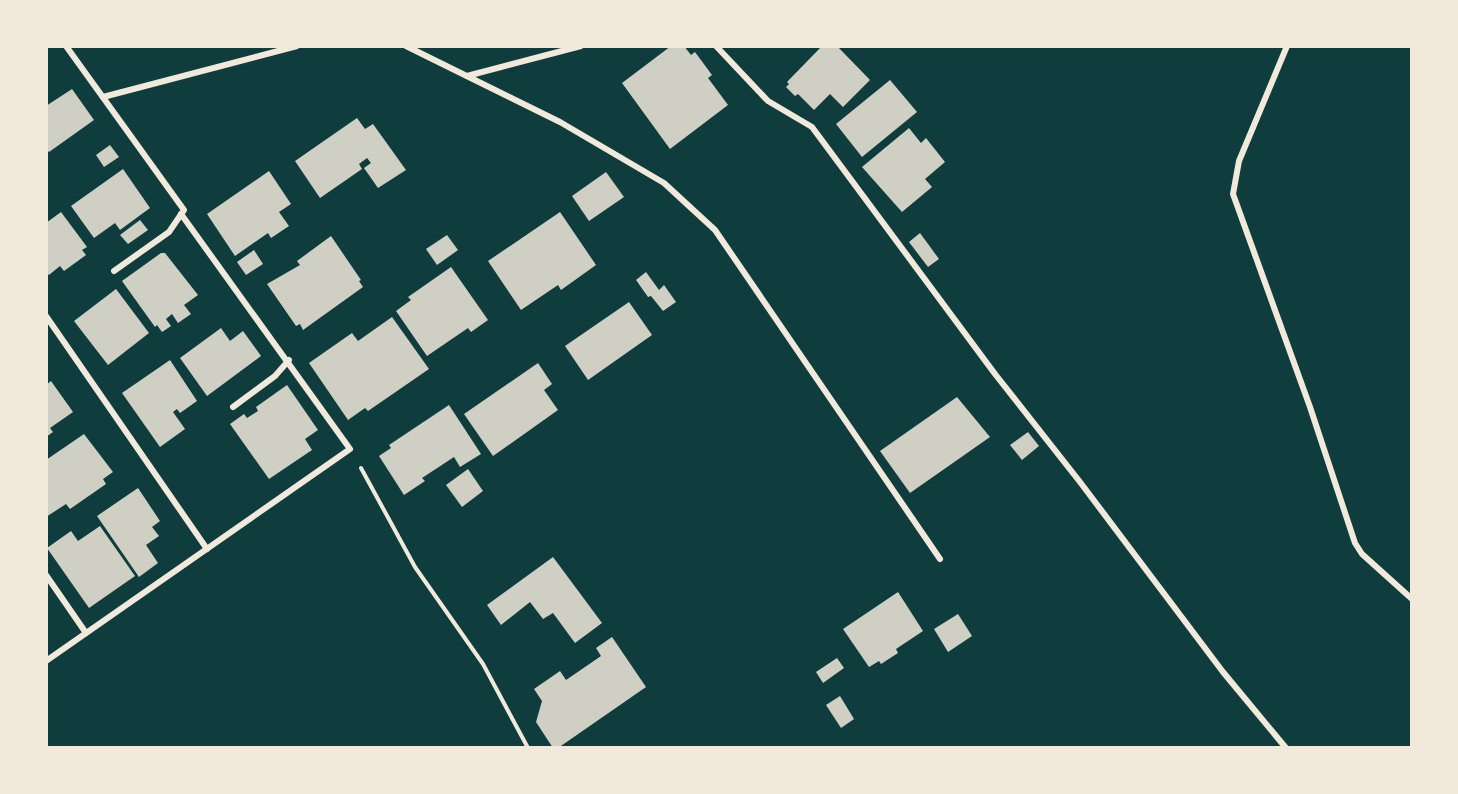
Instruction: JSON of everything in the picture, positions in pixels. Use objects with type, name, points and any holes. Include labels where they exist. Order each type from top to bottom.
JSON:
[{"type":"street","points":[[66,46],[184,210],[169,232],[114,271]]},
{"type":"street","points":[[103,97],[297,46]]},
{"type":"street","points":[[406,46],[560,122],[664,183],[715,230],[940,559]]},
{"type":"street","points":[[467,76],[581,46]]},
{"type":"street","points":[[716,46],[768,100],[812,127],[995,374],[1080,482],[1223,672],[1286,747]]},
{"type":"street","points":[[1287,46],[1239,161],[1233,194],[1310,407],[1354,543],[1362,554],[1412,599]]},
{"type":"street","points":[[46,661],[350,449],[181,214]]},
{"type":"street","points":[[46,316],[207,549]]},
{"type":"street","points":[[233,406],[276,376],[288,360]]},
{"type":"street","points":[[46,575],[86,633]]},
{"type":"path","points":[[350,449],[415,567],[483,664],[528,747]]},
{"type":"building","points":[[671,46],[684,46],[691,55],[695,52],[712,75],[708,78],[728,105],[670,149],[622,83]]},
{"type":"building","points":[[822,46],[837,46],[870,80],[843,107],[830,94],[814,110],[798,94],[795,96],[786,87],[789,84],[787,82]]},
{"type":"building","points":[[890,80],[917,112],[862,157],[836,124]]},
{"type":"building","points":[[72,89],[94,120],[49,152],[46,149],[46,106]]},
{"type":"building","points":[[357,118],[365,129],[373,124],[406,170],[378,188],[364,168],[371,163],[367,158],[359,164],[362,169],[320,198],[295,161]]},
{"type":"building","points":[[909,128],[921,143],[926,138],[945,162],[925,179],[932,187],[902,212],[862,167]]},
{"type":"building","points":[[110,145],[119,157],[104,167],[96,155]]},
{"type":"building","points":[[123,169],[150,208],[120,230],[115,223],[94,238],[71,206]]},
{"type":"building","points":[[269,171],[291,204],[279,212],[289,226],[271,238],[268,233],[235,256],[207,214]]},
{"type":"building","points":[[606,172],[624,197],[589,221],[572,196]]},
{"type":"building","points":[[61,212],[87,247],[82,250],[86,255],[64,271],[60,266],[49,275],[46,272],[46,223]]},
{"type":"building","points":[[560,212],[596,265],[561,290],[558,285],[521,310],[488,261]]},
{"type":"building","points":[[140,220],[148,230],[128,244],[120,235]]},
{"type":"building","points":[[920,233],[939,259],[928,267],[909,242]]},
{"type":"building","points":[[447,235],[458,250],[437,265],[426,249]]},
{"type":"building","points":[[331,236],[361,280],[359,281],[363,287],[303,330],[300,324],[296,326],[267,284],[300,265],[297,261]]},
{"type":"building","points":[[254,250],[263,264],[246,275],[237,262]]},
{"type":"building","points":[[161,253],[165,253],[198,295],[184,305],[191,314],[178,323],[172,314],[166,319],[171,326],[162,332],[157,325],[155,327],[122,281]]},
{"type":"building","points":[[451,267],[488,320],[471,332],[468,328],[427,356],[396,311],[411,300],[408,297]]},
{"type":"building","points":[[646,272],[659,290],[664,285],[676,302],[663,311],[651,296],[648,297],[636,280]]},
{"type":"building","points":[[116,289],[149,333],[108,365],[74,321]]},
{"type":"building","points":[[629,302],[652,335],[588,380],[565,346]]},
{"type":"building","points":[[392,317],[429,369],[368,411],[365,408],[348,420],[309,363],[352,333],[358,341]]},
{"type":"building","points":[[221,328],[230,341],[243,331],[261,356],[207,396],[180,358]]},
{"type":"building","points":[[170,360],[197,401],[180,413],[177,409],[173,412],[185,429],[160,447],[122,393]]},
{"type":"building","points":[[538,363],[552,384],[544,390],[558,410],[493,456],[464,414]]},
{"type":"building","points":[[51,381],[73,412],[50,428],[53,432],[46,437],[46,385]]},
{"type":"building","points":[[287,385],[318,430],[305,439],[312,450],[269,479],[230,424],[244,414],[247,418],[258,411],[256,407]]},
{"type":"building","points":[[957,397],[990,437],[910,493],[880,451]]},
{"type":"building","points":[[449,405],[481,454],[460,467],[454,457],[422,478],[425,481],[404,495],[379,456],[391,448],[389,445]]},
{"type":"building","points":[[1028,432],[1039,446],[1022,460],[1010,445]]},
{"type":"building","points":[[84,434],[113,472],[103,479],[106,484],[70,509],[66,504],[46,517],[46,460]]},
{"type":"building","points":[[468,469],[483,491],[462,507],[446,485]]},
{"type":"building","points":[[138,488],[160,521],[152,527],[159,536],[146,545],[158,563],[139,577],[97,516]]},
{"type":"building","points":[[100,526],[135,576],[89,608],[47,548],[71,531],[78,541]]},
{"type":"building","points":[[553,557],[602,623],[575,643],[553,613],[543,619],[530,602],[501,625],[487,605]]},
{"type":"building","points":[[898,592],[923,631],[896,649],[898,653],[881,664],[879,661],[869,667],[843,629]]},
{"type":"building","points":[[958,614],[972,636],[948,652],[934,629]]},
{"type":"building","points":[[612,637],[646,687],[558,748],[553,748],[536,722],[542,701],[534,689],[560,671],[566,680],[601,656],[596,648]]},
{"type":"building","points":[[837,658],[844,668],[823,683],[816,672]]},
{"type":"building","points":[[840,696],[854,719],[841,728],[826,705]]}]
